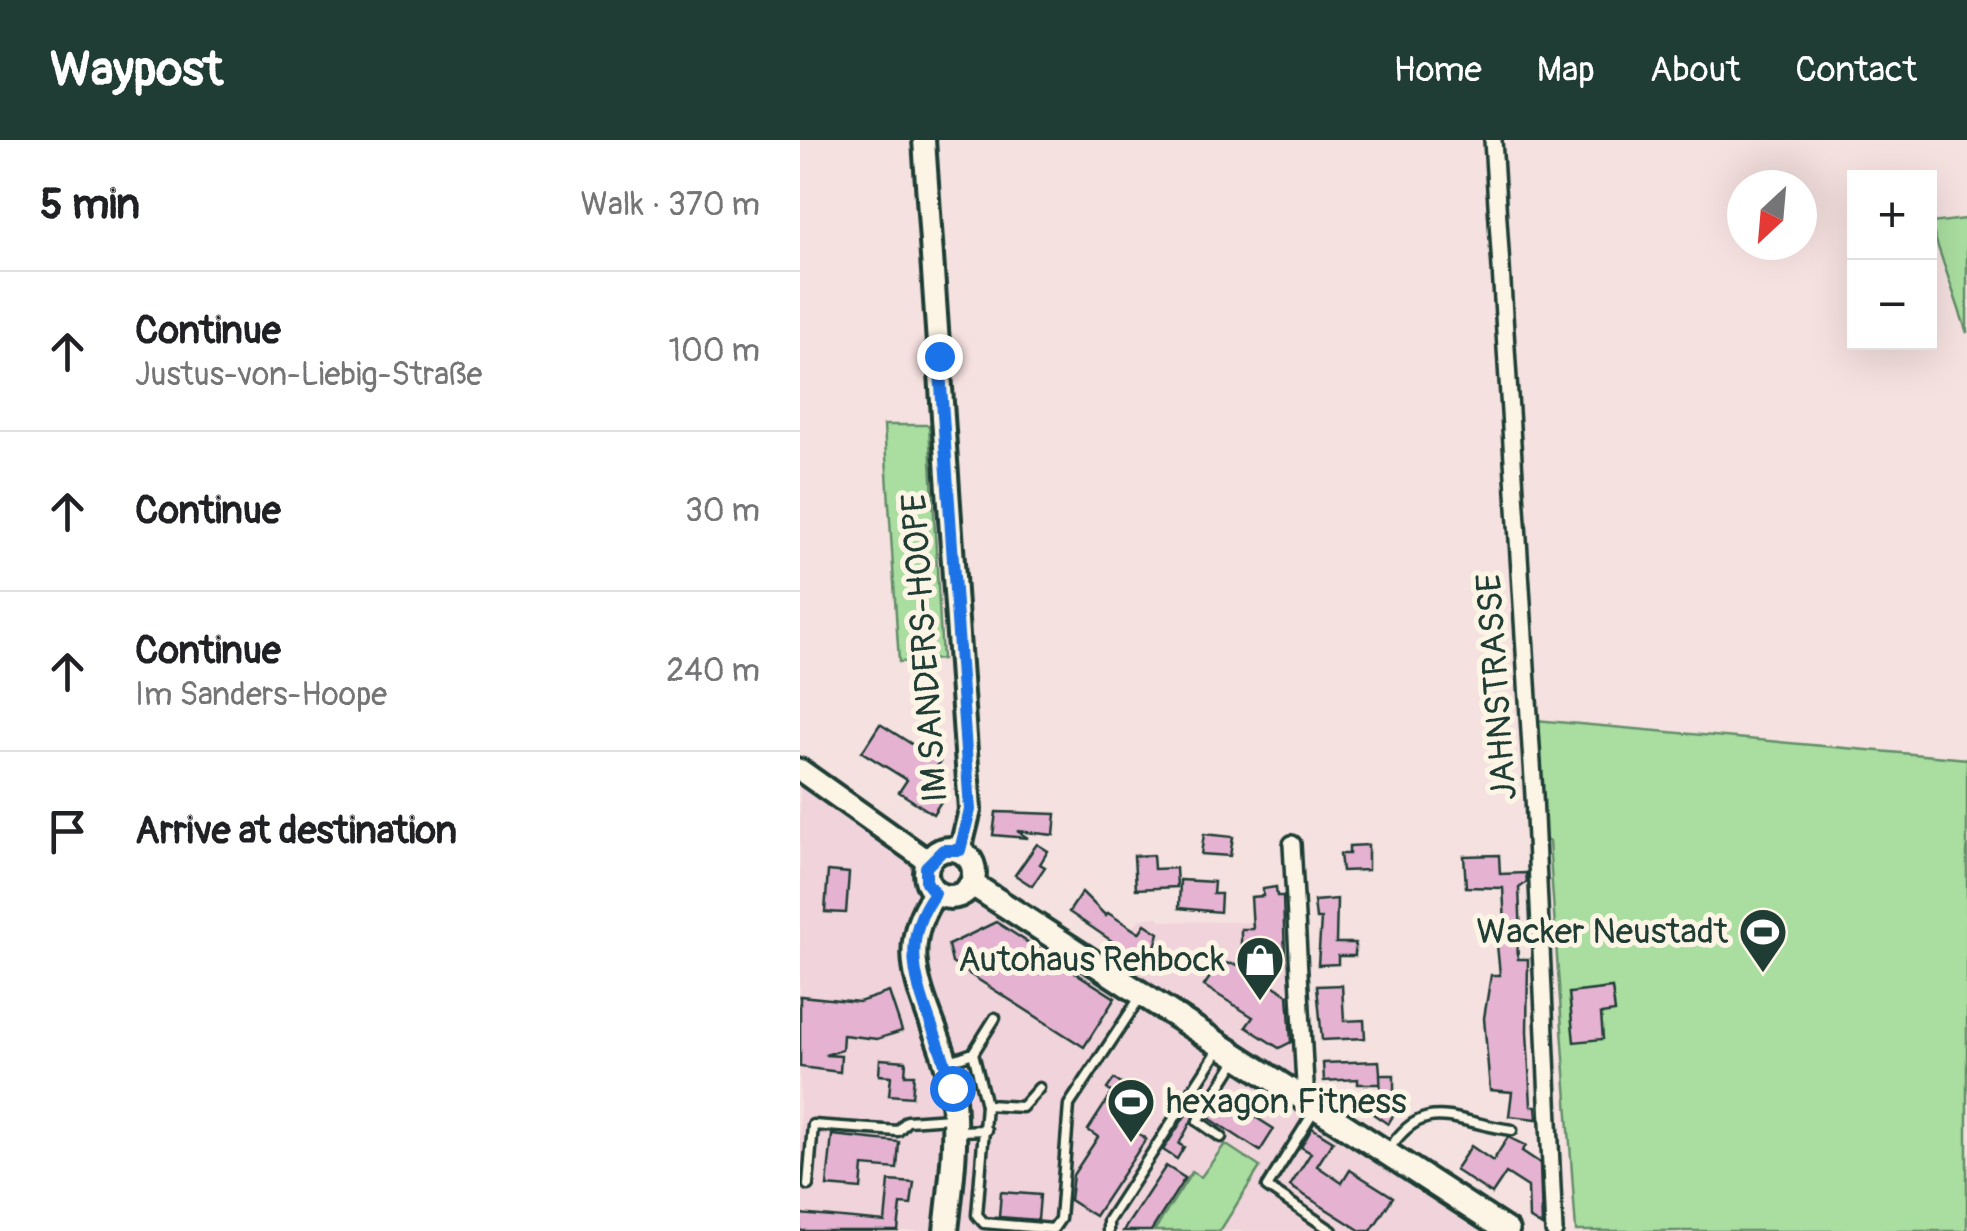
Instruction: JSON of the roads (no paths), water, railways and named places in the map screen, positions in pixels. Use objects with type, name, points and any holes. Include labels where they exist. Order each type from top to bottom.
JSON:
[{"type":"main road","points":[[943,850],[960,850],[972,863],[972,884],[958,896],[935,893],[926,882],[928,860],[943,850]]},
{"type":"main road","points":[[972,884],[1308,1100],[1494,1227]]},
{"type":"main road","points":[[935,893],[916,925],[911,957],[946,1062],[955,1124],[946,1231]]},
{"type":"street","name":"IM SANDERS-HOOPE","points":[[924,140],[970,810],[960,850]]},
{"type":"street","name":"JAHNSTRASSE","points":[[1493,140],[1534,795],[1554,1231]]},
{"type":"street","points":[[800,770],[928,860]]},
{"type":"street","points":[[1292,844],[1308,1100]]},
{"type":"lane","points":[[973,1052],[986,1104],[977,1214],[984,1223],[1053,1229],[1060,1219],[1068,1105],[1143,992]]},
{"type":"lane","points":[[946,1062],[973,1052],[995,1018]]},
{"type":"lane","points":[[1221,1136],[1198,1121],[1231,1050]]},
{"type":"lane","points":[[1108,1231],[1108,1221],[1231,1050]]},
{"type":"lane","points":[[986,1104],[1022,1108],[1039,1088]]},
{"type":"lane","points":[[1308,1100],[1267,1187],[1332,1231]]},
{"type":"lane","points":[[1387,1152],[1407,1124],[1423,1116],[1512,1130]]},
{"type":"lane","points":[[808,1186],[813,1124],[898,1131],[906,1122],[986,1130]]},
{"type":"place","name":"Wacker Neustadt","points":[[1763,974]]},
{"type":"place","name":"Autohaus Rehbock","points":[[1260,1002]]},
{"type":"place","name":"hexagon Fitness","points":[[1131,1144]]}]
